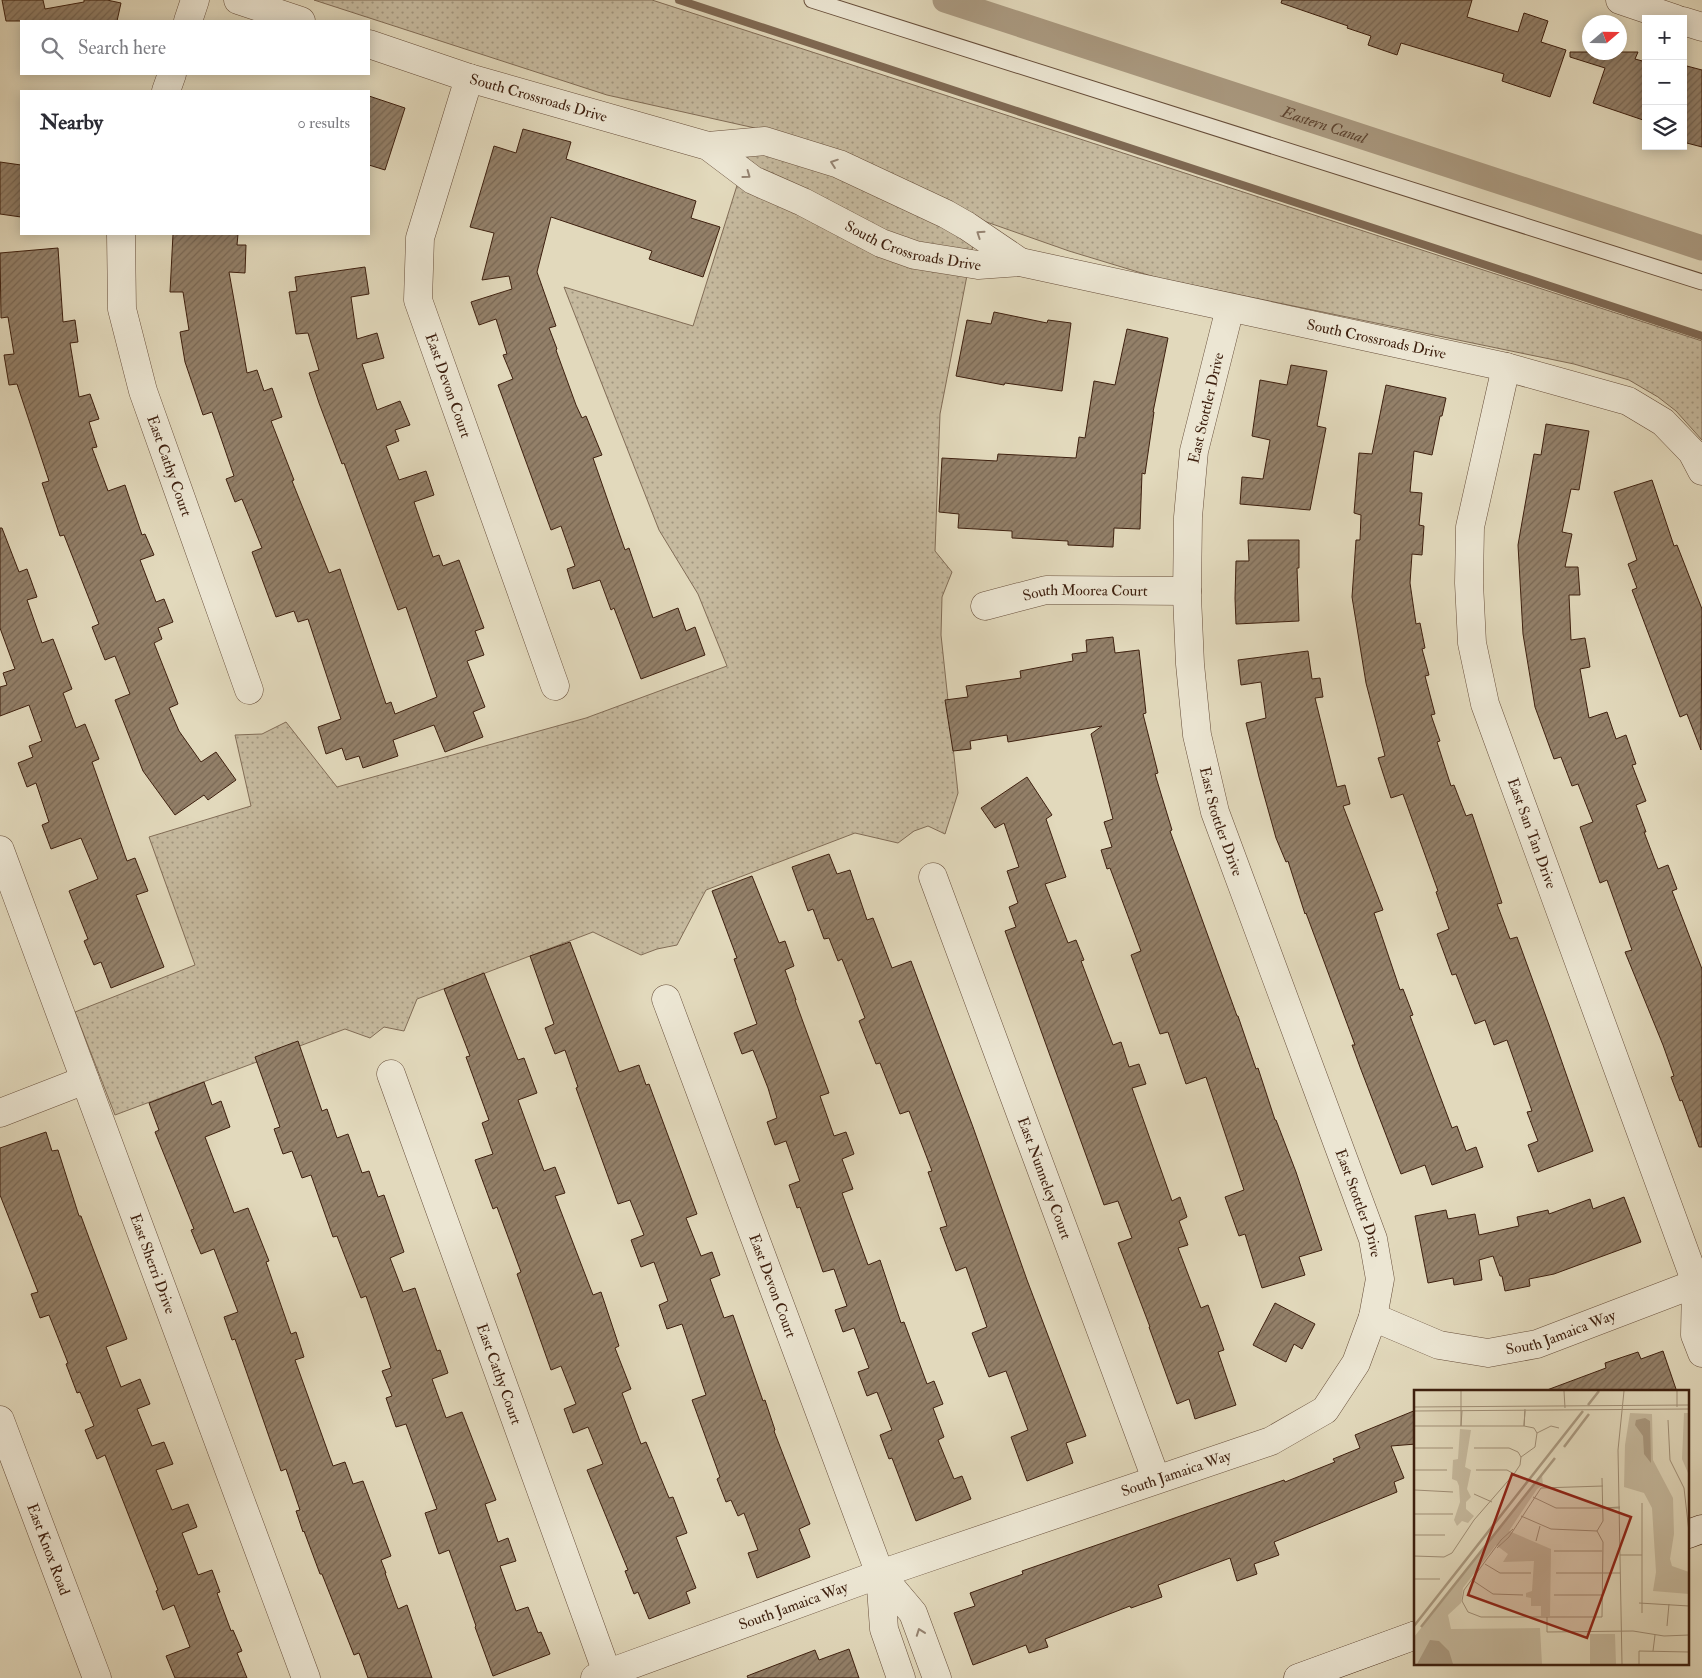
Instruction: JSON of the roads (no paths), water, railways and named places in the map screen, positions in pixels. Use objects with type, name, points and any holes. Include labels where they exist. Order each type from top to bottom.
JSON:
[{"type":"street","points":[[188,20],[195,0]]},
{"type":"street","points":[[238,0],[298,20]]},
{"type":"street","points":[[1620,0],[1664,15]]},
{"type":"street","points":[[1687,22],[1702,27]]},
{"type":"street","name":"South Crossroads Drive","points":[[370,44],[469,78],[708,146],[765,141],[840,164],[946,214],[968,226],[1020,262]]},
{"type":"street","points":[[166,90],[172,75]]},
{"type":"street","name":"East Devon Court","points":[[469,78],[420,238],[418,300],[555,686]]},
{"type":"street","name":"South Crossroads Drive","points":[[708,146],[753,180],[803,202],[881,243],[916,255],[978,265],[1020,262],[1506,367],[1628,401],[1663,422],[1692,452],[1702,472]]},
{"type":"street","name":"East Cathy Court","points":[[121,235],[122,309],[143,391],[249,690]]},
{"type":"street","name":"East Stottler Drive","points":[[1230,308],[1194,451],[1188,517],[1187,591],[1190,664],[1197,735],[1215,812],[1373,1239],[1380,1279],[1373,1317]]},
{"type":"street","name":"East San Tan Drive","points":[[1506,367],[1470,527],[1469,583],[1472,643],[1485,704],[1700,1284],[1696,1335],[1702,1353]]},
{"type":"street","name":"South Moorea Court","points":[[985,606],[1046,590],[1187,591]]},
{"type":"street","name":"East Sherri Drive","points":[[0,850],[306,1678]]},
{"type":"street","name":"East Nunneley Court","points":[[933,877],[1156,1479]]},
{"type":"street","name":"East Devon Court","points":[[666,999],[880,1574],[884,1629],[902,1678]]},
{"type":"street","name":"East Cathy Court","points":[[391,1074],[601,1676]]},
{"type":"street","points":[[0,1113],[85,1080]]},
{"type":"street","name":"South Jamaica Way","points":[[601,1676],[880,1574],[1271,1441],[1325,1410],[1356,1363],[1373,1317],[1439,1346],[1488,1352],[1537,1344],[1700,1284]]},
{"type":"street","name":"East Knox Road","points":[[0,1420],[7,1461],[97,1678]]},
{"type":"street","points":[[1690,1533],[1702,1529]]},
{"type":"street","name":"East Devon Court","points":[[880,1574],[913,1614],[937,1678]]},
{"type":"street","points":[[1298,1678],[1414,1636]]},
{"type":"lane","points":[[812,0],[1702,282]]},
{"type":"waterway","points":[[679,0],[1702,336]]},
{"type":"waterway","name":"Eastern Canal","points":[[945,0],[1702,248]]}]
